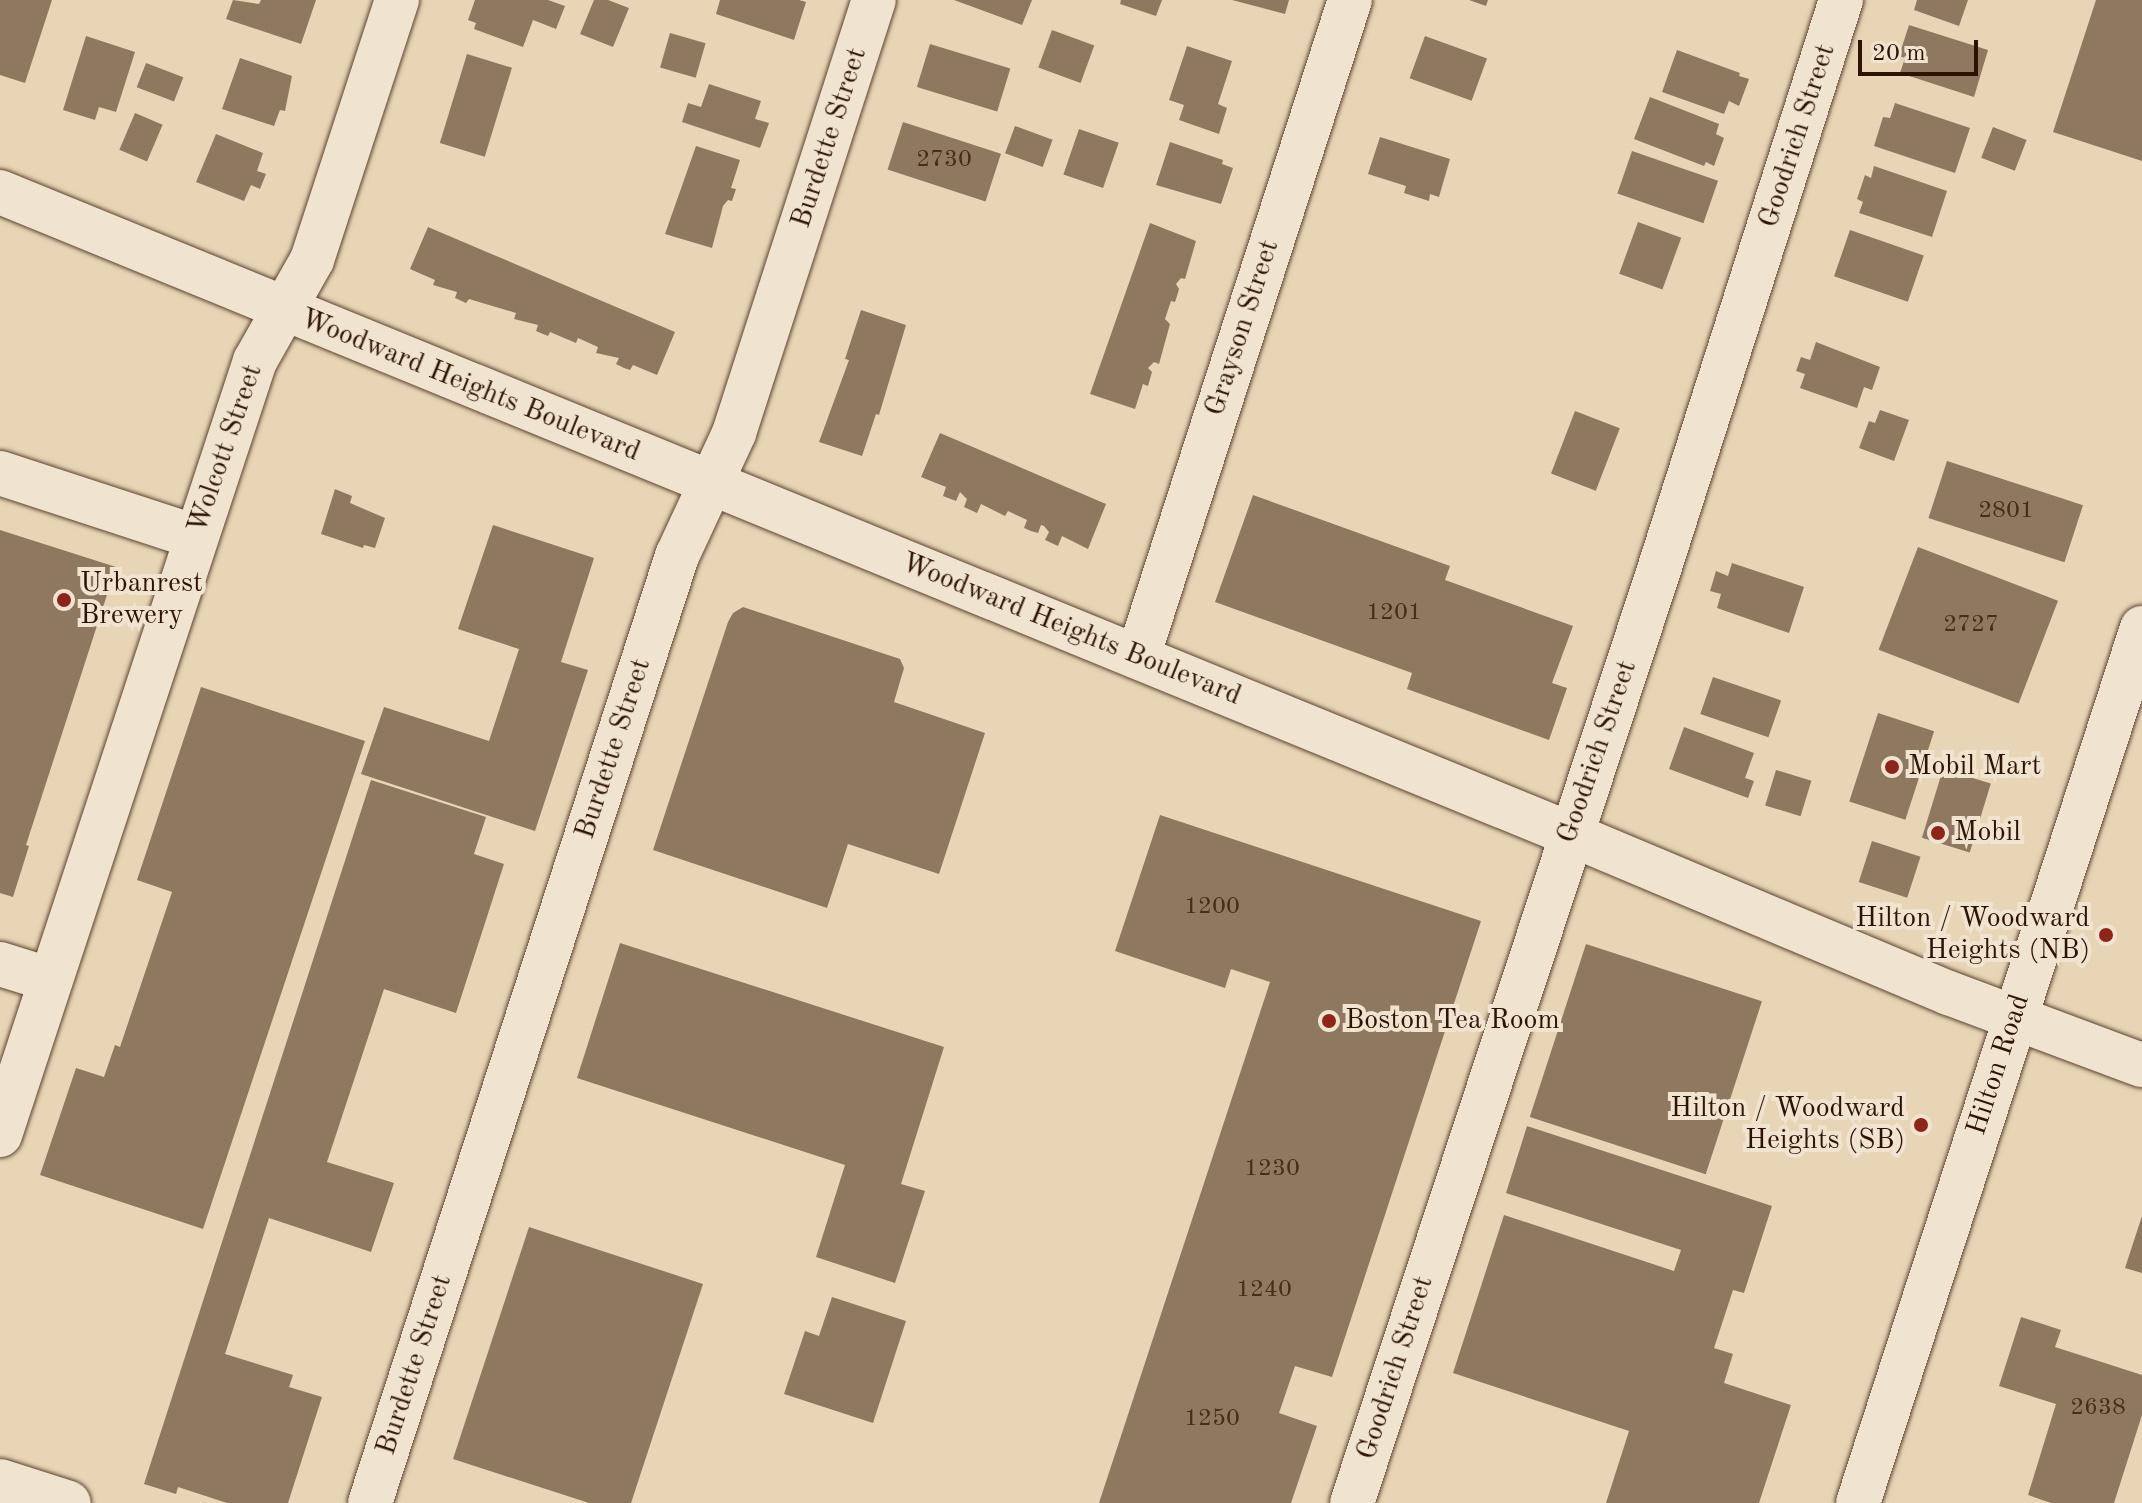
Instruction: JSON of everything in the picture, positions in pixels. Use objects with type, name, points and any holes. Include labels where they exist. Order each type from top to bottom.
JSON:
[{"type":"street","name":"Wolcott Street","points":[[0,1135],[255,361],[312,260],[397,0]]},
{"type":"street","name":"Burdette Street","points":[[370,1503],[684,536],[738,422],[874,0]]},
{"type":"street","name":"Grayson Street","points":[[1138,657],[1350,0]]},
{"type":"street","name":"Goodrich Street","points":[[1352,1503],[1841,0]]},
{"type":"street","name":"Woodward Heights Boulevard","points":[[0,192],[1570,834],[1737,906],[2014,1018],[2142,1065]]},
{"type":"street","points":[[0,473],[196,537]]},
{"type":"street","name":"Hilton Road","points":[[1858,1503],[2142,628]]},
{"type":"street","points":[[0,964],[51,980]]},
{"type":"street","points":[[0,1481],[69,1503]]},
{"type":"building","points":[[0,0],[52,0],[25,83],[0,75]]},
{"type":"building","points":[[233,0],[259,4],[261,0],[316,0],[301,44],[226,19]]},
{"type":"building","points":[[475,0],[548,0],[565,6],[556,29],[533,20],[523,47],[474,29],[476,23],[468,20]]},
{"type":"building","points":[[594,0],[608,0],[629,8],[613,47],[580,34]]},
{"type":"building","points":[[720,0],[806,2],[794,40],[716,14]]},
{"type":"building","points":[[954,0],[1032,0],[1022,25]]},
{"type":"building","points":[[1121,0],[1162,0],[1156,16],[1120,4]]},
{"type":"building","points":[[1232,0],[1289,0],[1285,14]]},
{"type":"building","points":[[1469,0],[1488,0],[1486,6]]},
{"type":"building","points":[[1917,0],[1968,0],[1959,26],[1914,10]]},
{"type":"building","points":[[2096,0],[2142,0],[2142,161],[2053,132]]},
{"type":"building","points":[[1909,25],[1988,50],[1974,97],[1900,73],[1905,58],[1899,56]]},
{"type":"building","points":[[1052,30],[1094,45],[1081,83],[1038,68]]},
{"type":"building","points":[[670,33],[706,43],[696,78],[660,68]]},
{"type":"building","points":[[86,36],[135,52],[116,112],[99,107],[95,120],[63,110]]},
{"type":"building","points":[[1425,36],[1487,59],[1472,101],[1410,78]]},
{"type":"building","points":[[930,44],[1010,69],[997,112],[917,87]]},
{"type":"building","points":[[1187,46],[1232,61],[1218,104],[1227,108],[1219,134],[1179,120],[1184,105],[1169,100]]},
{"type":"building","points":[[1677,50],[1749,79],[1739,106],[1729,101],[1724,114],[1662,92]]},
{"type":"building","points":[[467,54],[512,68],[485,157],[440,143]]},
{"type":"building","points":[[240,58],[292,76],[285,111],[280,110],[274,126],[222,109]]},
{"type":"building","points":[[146,63],[183,77],[174,102],[137,87]]},
{"type":"building","points":[[709,84],[761,101],[755,119],[769,123],[760,148],[682,122],[688,103],[701,107]]},
{"type":"building","points":[[1650,97],[1719,124],[1716,134],[1724,138],[1714,166],[1706,162],[1704,166],[1634,139]]},
{"type":"building","points":[[1895,103],[1970,128],[1955,173],[1874,146],[1883,117],[1890,118]]},
{"type":"building","points":[[135,113],[163,125],[147,162],[119,150]]},
{"type":"building","points":[[903,122],[1001,154],[986,201],[888,170]]},
{"type":"building","points":[[1015,126],[1053,140],[1043,167],[1005,153]]},
{"type":"building","points":[[1993,127],[2027,140],[2015,171],[1981,158]]},
{"type":"building","points":[[1079,129],[1119,143],[1103,188],[1063,174]]},
{"type":"building","points":[[216,134],[263,153],[257,171],[266,174],[260,189],[251,185],[244,201],[196,182]]},
{"type":"building","points":[[1380,137],[1450,159],[1439,197],[1430,194],[1429,201],[1404,193],[1406,186],[1368,174]]},
{"type":"building","points":[[1170,142],[1223,160],[1222,164],[1233,168],[1221,204],[1156,185]]},
{"type":"building","points":[[696,146],[740,160],[731,188],[736,189],[732,201],[728,200],[723,206],[712,248],[665,234]]},
{"type":"building","points":[[1632,151],[1718,181],[1703,223],[1617,194]]},
{"type":"building","points":[[1874,166],[1947,191],[1932,237],[1859,213],[1863,202],[1857,199],[1865,175],[1871,178]]},
{"type":"building","points":[[1638,222],[1681,238],[1662,289],[1619,274]]},
{"type":"building","points":[[1150,223],[1196,241],[1185,279],[1181,278],[1176,284],[1179,289],[1177,296],[1175,302],[1171,301],[1165,319],[1170,324],[1159,364],[1154,362],[1148,368],[1152,372],[1148,386],[1143,384],[1135,409],[1090,394]]},
{"type":"building","points":[[428,227],[675,332],[657,375],[633,365],[630,370],[624,368],[616,364],[619,358],[596,353],[598,347],[578,338],[576,343],[550,332],[548,336],[536,331],[538,325],[514,319],[516,313],[469,299],[466,303],[455,298],[457,292],[433,285],[435,280],[410,269]]},
{"type":"building","points":[[1850,230],[1924,255],[1908,302],[1834,276]]},
{"type":"building","points":[[861,310],[906,325],[879,415],[876,414],[862,456],[819,442],[849,360],[845,359]]},
{"type":"building","points":[[1816,342],[1880,367],[1872,390],[1864,387],[1857,408],[1800,388],[1805,374],[1796,371],[1801,357],[1810,360]]},
{"type":"building","points":[[1880,410],[1909,420],[1894,461],[1859,448],[1869,421],[1875,423]]},
{"type":"building","points":[[1575,411],[1620,428],[1596,491],[1551,474]]},
{"type":"building","points":[[940,433],[1106,504],[1088,549],[1062,536],[1058,546],[1045,540],[1049,532],[1044,526],[1041,525],[1038,533],[1031,531],[1024,528],[1027,520],[1008,511],[1005,516],[981,504],[977,513],[964,507],[967,499],[960,492],[956,501],[943,496],[946,487],[921,477]]},
{"type":"building","points":[[1947,461],[2083,505],[2064,562],[1928,518]]},
{"type":"building","points":[[335,489],[352,496],[350,503],[385,518],[375,548],[364,545],[363,548],[321,534]]},
{"type":"building","points":[[1253,495],[1450,566],[1445,580],[1573,626],[1552,683],[1567,688],[1549,740],[1407,689],[1412,673],[1215,602]]},
{"type":"building","points":[[493,525],[594,558],[561,662],[588,670],[535,831],[361,774],[384,707],[489,741],[519,649],[458,629]]},
{"type":"building","points":[[0,530],[116,567],[26,845],[29,846],[13,897],[0,893]]},
{"type":"building","points":[[1918,547],[2058,601],[2019,703],[1879,650]]},
{"type":"building","points":[[1732,563],[1804,587],[1789,633],[1717,608],[1721,594],[1710,591],[1716,571],[1728,576]]},
{"type":"building","points":[[743,607],[900,659],[904,668],[894,702],[985,733],[939,874],[848,844],[827,908],[653,850],[728,622],[733,613]]},
{"type":"building","points":[[1713,677],[1781,700],[1768,737],[1700,714]]},
{"type":"building","points":[[201,687],[365,741],[203,1229],[40,1175],[76,1068],[104,1077],[115,1045],[120,1047],[172,892],[137,880]]},
{"type":"building","name":"Mobil Mart","points":[[1878,713],[1934,731],[1905,820],[1849,801]]},
{"type":"building","points":[[1684,727],[1754,753],[1745,778],[1754,781],[1748,798],[1669,769]]},
{"type":"building","points":[[1943,769],[1991,784],[1970,852],[1922,838]]},
{"type":"building","points":[[1776,770],[1811,781],[1801,816],[1765,805]]},
{"type":"building","points":[[371,780],[486,817],[474,854],[504,864],[456,1013],[384,989],[327,1162],[394,1183],[371,1252],[269,1218],[225,1354],[293,1375],[289,1387],[322,1397],[288,1503],[227,1503],[178,1487],[176,1494],[144,1484]]},
{"type":"building","points":[[1160,815],[1481,921],[1332,1377],[1295,1366],[1279,1413],[1317,1426],[1291,1503],[1099,1503],[1270,982],[1231,969],[1225,988],[1115,951]]},
{"type":"building","points":[[1872,841],[1921,857],[1907,898],[1859,882]]},
{"type":"building","points":[[620,943],[944,1047],[901,1184],[925,1191],[895,1283],[816,1257],[845,1165],[577,1078]]},
{"type":"building","points":[[1586,944],[1762,1001],[1706,1174],[1530,1117]]},
{"type":"building","points":[[1527,1126],[1772,1206],[1744,1293],[1733,1290],[1714,1348],[1733,1354],[1724,1383],[1791,1405],[1759,1503],[1606,1503],[1629,1431],[1453,1373],[1504,1215],[1674,1271],[1681,1250],[1506,1193]]},
{"type":"building","points":[[2142,1216],[2142,1273],[2125,1268]]},
{"type":"building","points":[[529,1227],[703,1284],[631,1503],[589,1503],[453,1459]]},
{"type":"building","points":[[832,1297],[906,1321],[873,1423],[784,1394],[805,1331],[819,1336]]},
{"type":"building","points":[[2021,1317],[2061,1330],[2055,1347],[2142,1375],[2142,1415],[2114,1503],[2051,1503],[2028,1495],[2056,1404],[1999,1386]]},
{"type":"place","name":"Urbanrest Brewery","points":[[64,600]]},
{"type":"place","name":"Mobil Mart","points":[[1892,767]]},
{"type":"place","name":"Mobil","points":[[1938,833]]},
{"type":"place","name":"Hilton / Woodward Heights (NB)","points":[[2106,935]]},
{"type":"place","name":"Boston Tea Room","points":[[1329,1021]]},
{"type":"place","name":"Hilton / Woodward Heights (SB)","points":[[1921,1125]]}]
